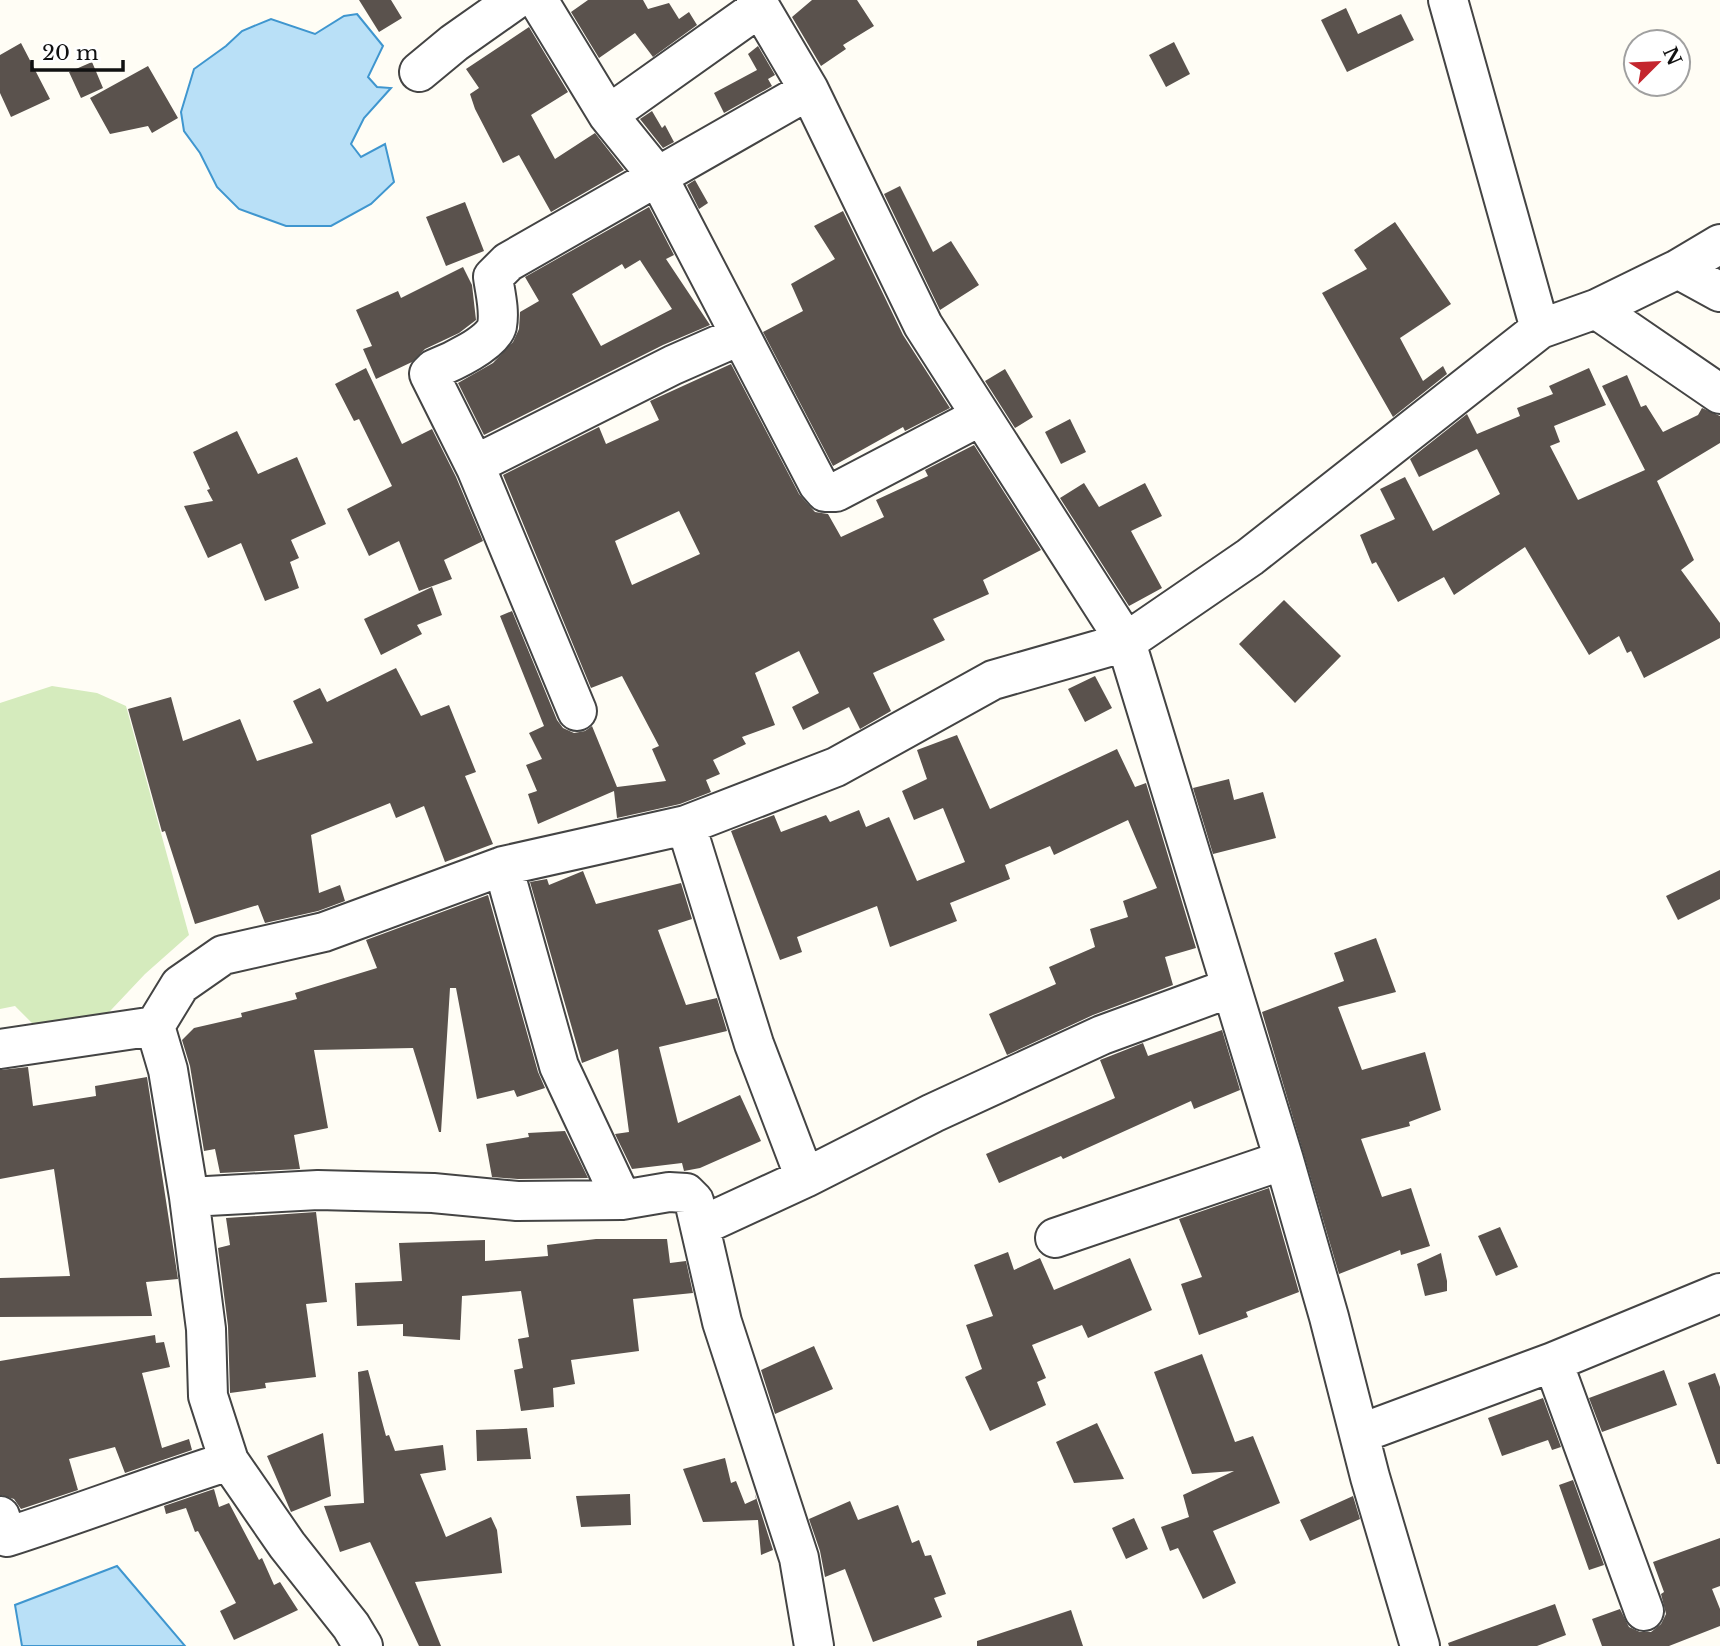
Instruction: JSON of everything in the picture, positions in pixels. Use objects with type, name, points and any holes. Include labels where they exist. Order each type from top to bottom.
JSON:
[{"type":"street","points":[[419,72],[454,43],[516,0]]},
{"type":"street","points":[[538,0],[608,115],[658,177],[739,336],[818,484],[825,492],[836,492],[981,416]]},
{"type":"street","points":[[1448,0],[1540,329]]},
{"type":"street","points":[[608,115],[758,4],[809,90],[923,325],[1126,642],[1284,1160],[1420,1646]]},
{"type":"street","points":[[577,710],[476,468],[430,378],[431,371],[482,343],[496,330],[498,313],[493,276],[508,262],[809,90]]},
{"type":"street","points":[[363,1646],[351,1626],[287,1545],[229,1461],[208,1396],[206,1329],[189,1197],[168,1070],[155,1026],[180,985],[223,955],[324,932],[502,866],[686,825],[836,767],[993,680],[1126,642],[1250,557],[1540,329],[1596,309],[1678,269],[1720,244]]},
{"type":"street","points":[[1678,269],[1720,292]]},
{"type":"street","points":[[1596,309],[1720,394]]},
{"type":"street","points":[[476,468],[478,463],[499,451],[673,365],[739,336]]},
{"type":"street","points":[[686,825],[754,1044],[805,1178]]},
{"type":"street","points":[[502,866],[559,1066],[622,1200]]},
{"type":"street","points":[[701,1226],[805,1178],[933,1113],[1102,1035],[1230,988]]},
{"type":"street","points":[[0,1049],[155,1026]]},
{"type":"street","points":[[1055,1238],[1284,1160]]},
{"type":"street","points":[[189,1197],[318,1190],[433,1193],[517,1201],[622,1200],[669,1192],[685,1193],[694,1201],[722,1322],[799,1558],[814,1646]]},
{"type":"street","points":[[1359,1434],[1553,1362],[1720,1293]]},
{"type":"street","points":[[1553,1362],[1644,1611]]},
{"type":"street","points":[[0,1516],[7,1537],[229,1461]]},
{"type":"green space","points":[[52,686],[97,693],[126,706],[189,935],[145,974],[95,1027],[39,1030],[15,1006],[0,1009],[0,703]]},
{"type":"water","points":[[357,14],[383,46],[368,77],[377,87],[391,88],[364,118],[351,144],[361,157],[385,144],[394,182],[371,204],[331,226],[286,226],[239,209],[217,187],[200,153],[184,131],[181,112],[194,69],[242,31],[271,19],[315,34],[344,16]]},
{"type":"water","points":[[117,1566],[185,1646],[22,1646],[15,1605]]},
{"type":"building","points":[[359,0],[391,0],[402,18],[379,32]]},
{"type":"building","points":[[588,0],[643,0],[648,9],[669,3],[679,19],[689,12],[697,25],[653,57],[635,33],[599,58],[571,12]]},
{"type":"building","points":[[812,0],[857,0],[874,26],[843,45],[846,49],[821,66],[792,17]]},
{"type":"building","points":[[1346,8],[1358,34],[1401,14],[1414,40],[1347,72],[1321,20]]},
{"type":"building","points":[[529,27],[568,92],[531,115],[555,159],[595,133],[624,170],[551,212],[519,155],[503,163],[475,109],[470,94],[479,88],[466,69]]},
{"type":"building","points":[[1174,42],[1190,74],[1166,87],[1149,55]]},
{"type":"building","points":[[21,43],[50,99],[11,117],[0,93],[0,55]]},
{"type":"building","points":[[758,46],[775,75],[768,79],[772,86],[724,113],[714,93],[757,70],[748,54]]},
{"type":"building","points":[[92,62],[103,88],[81,98],[69,72]]},
{"type":"building","points":[[148,66],[178,118],[152,133],[148,126],[110,134],[90,98]]},
{"type":"building","points":[[652,111],[662,128],[665,125],[674,142],[663,148],[640,119]]},
{"type":"building","points":[[695,180],[708,203],[699,209],[687,185]]},
{"type":"building","points":[[900,186],[933,252],[951,241],[979,285],[940,310],[884,194]]},
{"type":"building","points":[[465,202],[484,251],[446,266],[426,217]]},
{"type":"building","points":[[649,207],[674,255],[666,259],[710,325],[663,345],[484,435],[458,383],[493,363],[513,342],[519,329],[520,312],[539,301],[525,277]],"holes":[[[640,260],[672,309],[601,346],[572,294],[622,264],[625,269]]]},
{"type":"building","points":[[843,211],[903,335],[950,408],[905,431],[903,427],[833,466],[763,332],[803,311],[791,284],[835,259],[814,226]]},
{"type":"building","points":[[1395,222],[1451,304],[1400,338],[1423,381],[1443,366],[1447,374],[1393,417],[1322,293],[1367,269],[1354,250]]},
{"type":"building","points":[[463,267],[472,285],[476,320],[459,333],[425,349],[412,362],[376,379],[363,349],[372,346],[356,310],[398,291],[401,298]]},
{"type":"building","points":[[731,364],[799,494],[815,512],[828,514],[841,537],[884,517],[876,500],[928,476],[925,470],[974,445],[1041,550],[983,580],[989,594],[933,619],[945,640],[873,673],[891,711],[860,729],[849,707],[803,730],[792,707],[819,693],[799,651],[755,673],[775,725],[742,737],[746,744],[713,760],[720,774],[706,780],[711,792],[680,804],[617,818],[614,791],[538,824],[528,794],[537,791],[526,765],[542,759],[529,733],[544,726],[500,616],[512,611],[557,720],[563,728],[574,733],[585,731],[592,726],[617,787],[666,781],[652,749],[659,746],[622,676],[591,688],[503,475],[599,427],[606,444],[659,420],[650,401]],"holes":[[[679,511],[700,554],[632,585],[615,541]]]},
{"type":"building","points":[[366,368],[402,444],[432,429],[483,541],[444,560],[452,579],[419,591],[399,541],[369,556],[347,509],[392,486],[359,419],[354,421],[335,384]]},
{"type":"building","points":[[1589,368],[1606,405],[1554,426],[1560,442],[1550,446],[1578,500],[1645,470],[1602,386],[1627,375],[1641,407],[1646,405],[1663,432],[1698,415],[1702,408],[1720,416],[1720,443],[1657,481],[1694,560],[1681,570],[1720,623],[1720,638],[1644,678],[1631,651],[1627,653],[1619,636],[1589,655],[1525,547],[1454,595],[1444,577],[1398,602],[1376,562],[1372,564],[1360,535],[1395,519],[1380,489],[1405,477],[1433,531],[1500,494],[1477,449],[1419,477],[1410,459],[1467,414],[1477,434],[1520,416],[1517,408],[1553,394],[1549,386]]},
{"type":"building","points":[[1005,369],[1033,417],[1015,428],[985,381]]},
{"type":"building","points":[[1070,419],[1086,452],[1061,464],[1045,432]]},
{"type":"building","points":[[237,431],[258,474],[297,457],[326,524],[291,540],[299,558],[290,562],[299,588],[265,601],[241,543],[208,558],[184,506],[213,501],[193,452]]},
{"type":"building","points":[[1084,483],[1099,507],[1145,483],[1162,516],[1131,531],[1162,588],[1129,606],[1060,498]]},
{"type":"building","points":[[432,587],[442,615],[417,625],[422,634],[381,655],[364,619]]},
{"type":"building","points":[[1284,600],[1341,656],[1295,703],[1239,644]]},
{"type":"building","points":[[396,668],[421,716],[449,705],[476,772],[465,776],[493,844],[445,862],[424,806],[396,818],[390,803],[311,835],[319,893],[340,885],[345,901],[318,911],[265,923],[258,905],[195,924],[165,831],[162,832],[128,709],[171,697],[183,741],[240,719],[257,761],[313,743],[293,701],[320,688],[327,702]]},
{"type":"building","points":[[1095,676],[1112,708],[1085,722],[1068,689]]},
{"type":"building","points":[[957,735],[990,809],[1117,749],[1135,787],[1146,783],[1196,948],[1165,957],[1173,985],[1093,1015],[1007,1055],[989,1014],[1056,984],[1049,967],[1095,947],[1090,929],[1128,917],[1123,901],[1157,888],[1128,820],[1054,855],[1050,846],[1005,865],[1010,879],[950,903],[957,921],[890,947],[877,906],[797,937],[802,952],[780,960],[731,831],[774,815],[781,832],[826,815],[830,822],[859,810],[866,827],[889,817],[917,881],[965,862],[943,808],[914,820],[902,791],[927,779],[917,750]]},
{"type":"building","points":[[1229,779],[1234,800],[1263,792],[1276,838],[1213,854],[1193,788]]},
{"type":"building","points":[[1720,870],[1720,899],[1678,920],[1666,896]]},
{"type":"building","points":[[583,871],[596,904],[681,883],[692,919],[658,930],[686,1005],[717,998],[727,1031],[659,1047],[678,1123],[740,1095],[761,1141],[700,1168],[684,1171],[682,1163],[632,1169],[615,1134],[629,1132],[618,1049],[582,1063],[530,882],[547,879],[549,885]]},
{"type":"building","points":[[488,895],[538,1072],[545,1088],[517,1097],[514,1090],[477,1099],[456,988],[450,988],[441,1132],[413,1048],[314,1050],[328,1128],[294,1135],[300,1169],[220,1173],[215,1149],[204,1151],[190,1066],[182,1040],[194,1028],[242,1017],[241,1013],[297,999],[295,993],[377,968],[366,940]]},
{"type":"building","points":[[1376,938],[1396,992],[1338,1007],[1362,1070],[1425,1052],[1441,1110],[1409,1122],[1410,1126],[1361,1139],[1382,1197],[1411,1188],[1430,1246],[1401,1255],[1400,1250],[1339,1274],[1262,1012],[1344,981],[1334,953]]},
{"type":"building","points":[[1222,1030],[1240,1090],[1194,1109],[1191,1101],[1063,1159],[1061,1156],[999,1183],[986,1154],[1115,1098],[1100,1060],[1143,1043],[1148,1056]]},
{"type":"building","points":[[28,1067],[33,1106],[96,1096],[95,1086],[147,1077],[178,1279],[146,1282],[152,1316],[0,1317],[0,1278],[70,1276],[54,1169],[0,1179],[0,1070]]},
{"type":"building","points":[[565,1131],[588,1178],[492,1177],[486,1144],[529,1137],[528,1133]]},
{"type":"building","points":[[1269,1188],[1299,1292],[1246,1312],[1248,1317],[1199,1335],[1181,1284],[1202,1277],[1179,1219]]},
{"type":"building","points":[[316,1212],[327,1302],[306,1304],[316,1377],[265,1383],[266,1388],[230,1393],[228,1326],[218,1248],[230,1245],[226,1218]]},
{"type":"building","points":[[1500,1227],[1518,1267],[1496,1276],[1478,1236]]},
{"type":"building","points":[[596,1239],[667,1239],[670,1263],[686,1261],[693,1293],[633,1299],[639,1351],[571,1360],[575,1384],[553,1388],[554,1407],[521,1411],[514,1370],[523,1368],[518,1339],[529,1337],[521,1291],[462,1296],[460,1340],[403,1336],[403,1324],[357,1326],[355,1283],[402,1281],[399,1243],[485,1240],[485,1261],[548,1256],[547,1245]]},
{"type":"building","points":[[1008,1252],[1014,1270],[1040,1258],[1054,1290],[1130,1258],[1152,1310],[1088,1338],[1082,1325],[1032,1345],[1046,1378],[1037,1382],[1046,1405],[990,1431],[965,1377],[982,1369],[966,1325],[993,1316],[974,1265]]},
{"type":"building","points":[[1441,1253],[1447,1291],[1425,1296],[1417,1264]]},
{"type":"building","points":[[155,1335],[156,1343],[164,1342],[170,1367],[142,1373],[162,1448],[189,1439],[192,1450],[125,1473],[115,1447],[69,1459],[78,1490],[21,1509],[14,1499],[0,1495],[0,1361]]},
{"type":"building","points":[[814,1346],[833,1389],[775,1414],[761,1370]]},
{"type":"building","points":[[1202,1354],[1235,1442],[1253,1436],[1280,1503],[1213,1531],[1236,1583],[1203,1599],[1178,1548],[1170,1551],[1161,1527],[1189,1517],[1183,1495],[1234,1471],[1192,1474],[1154,1372]]},
{"type":"building","points":[[368,1370],[386,1436],[389,1435],[395,1451],[443,1445],[446,1470],[420,1474],[446,1537],[491,1517],[497,1530],[502,1573],[415,1582],[441,1646],[419,1646],[370,1542],[340,1552],[324,1506],[364,1503],[358,1372]]},
{"type":"building","points":[[1664,1370],[1677,1405],[1602,1432],[1589,1398]]},
{"type":"building","points":[[1715,1373],[1720,1387],[1720,1464],[1717,1464],[1688,1383]]},
{"type":"building","points":[[1543,1398],[1561,1447],[1552,1450],[1548,1440],[1502,1456],[1488,1418]]},
{"type":"building","points":[[1097,1423],[1124,1479],[1074,1483],[1056,1442]]},
{"type":"building","points":[[527,1428],[531,1459],[477,1461],[476,1430]]},
{"type":"building","points":[[323,1433],[331,1496],[291,1512],[267,1456]]},
{"type":"building","points":[[725,1458],[731,1483],[736,1481],[745,1504],[756,1499],[755,1494],[773,1550],[761,1555],[758,1520],[703,1522],[683,1469]]},
{"type":"building","points":[[1573,1480],[1604,1565],[1589,1570],[1559,1485]]},
{"type":"building","points":[[214,1489],[219,1507],[229,1503],[259,1560],[262,1558],[274,1585],[280,1582],[298,1610],[234,1640],[220,1611],[236,1603],[198,1531],[195,1532],[186,1508],[166,1514],[164,1506]]},
{"type":"building","points":[[630,1494],[631,1525],[581,1527],[576,1496]]},
{"type":"building","points":[[1353,1496],[1360,1519],[1310,1541],[1300,1520]]},
{"type":"building","points":[[850,1501],[858,1520],[898,1505],[912,1543],[919,1540],[925,1556],[931,1555],[946,1594],[934,1598],[942,1617],[873,1642],[845,1569],[825,1577],[809,1519]]},
{"type":"building","points":[[1134,1518],[1148,1549],[1126,1559],[1112,1528]]},
{"type":"building","points":[[1720,1538],[1720,1586],[1712,1589],[1720,1609],[1720,1626],[1669,1646],[1602,1646],[1592,1619],[1620,1609],[1629,1627],[1640,1632],[1651,1632],[1661,1624],[1666,1614],[1661,1594],[1664,1592],[1653,1562]]},
{"type":"building","points":[[1555,1604],[1566,1635],[1537,1646],[1449,1646],[1448,1643]]},
{"type":"building","points":[[1071,1610],[1083,1646],[977,1646],[977,1641]]}]
